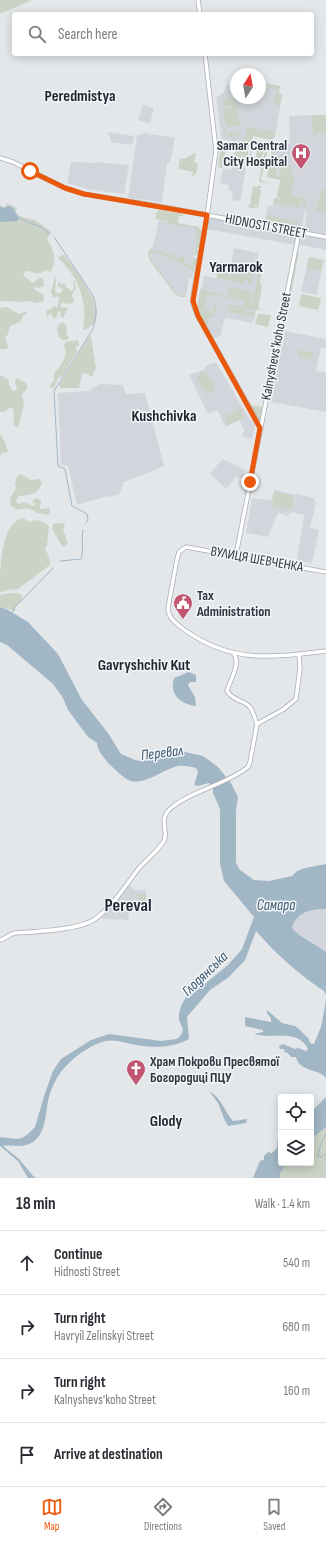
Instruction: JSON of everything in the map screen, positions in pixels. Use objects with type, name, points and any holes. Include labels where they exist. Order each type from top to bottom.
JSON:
[{"type":"street","points":[[198,0],[200,12]]},
{"type":"street","points":[[205,56],[216,150],[193,304],[201,322],[260,428]]},
{"type":"street","name":"HIDNOSTI STREET","points":[[0,158],[13,162],[65,188],[84,194],[326,237]]},
{"type":"street","name":"Kalnyshevsʹkoho Street","points":[[236,555],[299,232]]},
{"type":"street","name":"ВУЛИЦЯ ШЕВЧЕНКА","points":[[234,654],[222,650],[190,634],[172,619],[169,614],[168,608],[177,559],[181,550],[189,546],[326,572]]},
{"type":"street","points":[[0,940],[5,939],[15,933],[68,927],[89,923],[96,919],[165,839],[165,817],[170,809],[202,790],[248,767],[257,724],[248,706],[229,695],[227,691],[236,665],[236,657],[234,654],[268,657],[326,651]]},
{"type":"street","points":[[257,724],[291,704],[296,699],[300,669],[299,654]]},
{"type":"shaded area","points":[[0,0],[32,0],[0,14]]},
{"type":"shaded area","points":[[266,83],[280,86],[279,93],[282,95],[275,137],[272,140],[253,136],[249,141],[244,143],[222,139],[216,97],[225,91],[227,84],[230,85],[230,104],[266,104]]},
{"type":"shaded area","points":[[266,83],[280,86],[279,93],[282,95],[278,115],[279,105],[274,104],[277,91],[268,87],[266,95],[266,87],[271,86],[266,85]]},
{"type":"shaded area","points":[[230,91],[230,92],[223,95],[220,101],[221,96],[223,93]]},
{"type":"shaded area","points":[[230,99],[230,104],[237,105],[223,107],[222,100]]},
{"type":"shaded area","points":[[143,105],[154,108],[150,123],[138,120]]},
{"type":"shaded area","points":[[237,106],[240,125],[226,127],[223,109]]},
{"type":"shaded area","points":[[221,112],[223,124],[227,133],[229,136],[229,132],[238,131],[239,135],[230,136],[236,138],[230,137],[227,135],[224,131]]},
{"type":"shaded area","points":[[312,115],[326,115],[326,134],[317,133],[318,125],[316,137],[310,137],[313,135]]},
{"type":"shaded area","name":"Samar Central City Hospital","points":[[326,115],[326,235],[304,231],[307,212],[305,212],[302,227],[265,220],[268,205],[273,206],[274,198],[284,200],[288,180],[278,177],[273,145],[275,143],[290,143],[289,116]]},
{"type":"shaded area","points":[[247,127],[276,132],[272,140],[253,136],[248,149],[248,158],[245,159],[239,152],[240,147],[243,148]]},
{"type":"shaded area","points":[[108,132],[134,136],[132,145],[111,142]]},
{"type":"shaded area","points":[[146,133],[149,134],[149,140],[150,134],[175,138],[170,162],[167,163],[162,202],[128,198],[137,135]]},
{"type":"shaded area","points":[[252,141],[254,141],[250,163],[254,164],[259,142],[265,144],[260,168],[248,165]]},
{"type":"shaded area","points":[[221,142],[227,143],[222,168],[218,167]]},
{"type":"shaded area","points":[[266,145],[272,146],[275,155],[277,175],[281,175],[280,166],[290,165],[294,180],[291,196],[308,199],[305,208],[302,207],[303,202],[301,201],[299,207],[297,208],[273,203],[274,198],[281,199],[277,197],[280,180],[267,177],[272,148],[268,148],[261,180],[270,184],[260,182],[259,180]]},
{"type":"shaded area","points":[[236,147],[244,160],[241,160],[239,165],[231,163]]},
{"type":"shaded area","points":[[196,153],[194,161],[198,165],[196,174],[192,176],[193,172],[178,169],[180,158],[184,159]]},
{"type":"shaded area","points":[[71,162],[96,162],[129,165],[124,194],[88,189],[67,183]]},
{"type":"shaded area","points":[[232,165],[246,168],[240,201],[232,200],[233,191],[228,190],[229,185],[220,183],[223,169],[231,170]]},
{"type":"shaded area","points":[[258,185],[262,188],[258,188],[261,190],[258,209],[253,202],[257,209],[247,207],[250,204],[253,186],[258,187]]},
{"type":"shaded area","points":[[321,190],[326,191],[326,212],[316,210]]},
{"type":"shaded area","points":[[7,203],[17,208],[15,212],[19,216],[34,220],[51,232],[47,239],[54,255],[54,263],[51,272],[46,270],[40,273],[25,271],[23,275],[33,283],[39,278],[43,278],[44,286],[39,288],[35,287],[34,289],[44,295],[43,302],[0,301],[0,205],[5,207]]},
{"type":"shaded area","points":[[159,210],[183,214],[183,216],[179,216],[178,223],[188,225],[187,227],[155,219],[156,213]]},
{"type":"shaded area","points":[[268,215],[291,221],[298,221],[297,226],[266,220]]},
{"type":"shaded area","points":[[211,218],[295,234],[297,236],[295,245],[206,229],[208,220]]},
{"type":"shaded area","points":[[159,220],[199,227],[191,270],[194,272],[192,278],[189,278],[186,296],[176,293],[150,260]]},
{"type":"shaded area","points":[[192,226],[199,227],[199,229],[203,230],[201,248],[197,248],[197,250],[200,251],[198,255],[194,255],[197,229],[193,228]]},
{"type":"shaded area","points":[[301,235],[326,239],[326,250],[297,244]]},
{"type":"shaded area","points":[[150,248],[152,250],[167,253],[179,258],[180,256],[185,258],[184,263],[191,266],[194,257],[198,259],[197,265],[194,267],[194,272],[178,261],[159,253],[151,252],[150,258],[176,293],[186,297],[180,297],[175,294],[150,261],[148,254]]},
{"type":"shaded area","points":[[234,248],[259,253],[254,273],[261,274],[255,317],[252,323],[226,318],[224,320],[221,335],[214,339],[197,310],[204,276],[218,278],[221,265],[223,265],[224,262],[231,264]]},
{"type":"shaded area","points":[[296,251],[299,252],[288,309],[286,303],[288,290],[290,288],[293,276],[291,275]]},
{"type":"shaded area","points":[[64,255],[77,271],[91,294],[95,306],[96,316],[93,325],[83,330],[83,300],[71,273],[58,258]]},
{"type":"shaded area","points":[[309,257],[324,260],[321,272],[306,269]]},
{"type":"shaded area","points":[[210,263],[216,265],[216,266],[220,263],[225,269],[233,267],[231,264],[248,267],[246,269],[242,269],[252,272],[251,279],[253,284],[249,284],[248,280],[244,280],[244,284],[217,278],[216,268],[214,274],[212,275],[214,265]]},
{"type":"shaded area","points":[[306,269],[321,272],[317,295],[301,292]]},
{"type":"shaded area","points":[[259,274],[261,274],[260,281],[262,288],[259,310],[251,310],[257,281]]},
{"type":"shaded area","points":[[55,275],[55,291],[58,294],[63,290],[58,286],[58,281],[62,285],[63,283],[65,284],[66,287],[72,291],[74,288],[74,280],[76,288],[72,295],[74,300],[73,303],[66,304],[63,302],[61,304],[61,307],[68,308],[63,318],[60,315],[61,312],[59,311],[56,318],[54,318],[50,313],[46,318],[47,310],[50,310],[54,306],[57,307],[59,301],[58,296],[54,298],[51,293]]},
{"type":"shaded area","points":[[229,287],[251,292],[253,294],[250,310],[225,306],[226,304],[244,307],[245,301],[227,297]]},
{"type":"shaded area","points":[[201,289],[222,295],[208,294],[205,309],[213,311],[214,302],[217,302],[215,313],[197,309]]},
{"type":"shaded area","points":[[301,294],[321,298],[318,310],[299,306]]},
{"type":"shaded area","points":[[7,307],[19,314],[26,311],[27,313],[23,316],[20,322],[10,326],[8,334],[5,338],[8,346],[7,349],[0,349],[0,308]]},
{"type":"shaded area","points":[[231,308],[254,313],[255,317],[228,312]]},
{"type":"shaded area","points":[[198,311],[215,314],[215,317],[210,316],[208,326],[207,326]]},
{"type":"shaded area","points":[[258,314],[271,315],[268,327],[255,324]]},
{"type":"shaded area","points":[[63,322],[66,325],[66,332],[69,339],[64,340],[60,339],[57,331],[58,325]]},
{"type":"shaded area","points":[[285,331],[326,339],[326,348],[321,348],[316,371],[326,373],[326,412],[271,402]]},
{"type":"shaded area","points":[[91,336],[96,368],[92,377],[86,373],[82,374],[79,388],[60,388],[59,385],[88,338]]},
{"type":"shaded area","points":[[78,340],[79,345],[76,347],[77,352],[62,376],[58,378],[54,388],[50,388],[51,383],[54,381],[55,372],[65,357],[66,353],[64,345],[66,342]]},
{"type":"shaded area","points":[[299,350],[313,352],[311,360],[298,357]]},
{"type":"shaded area","points":[[216,362],[245,412],[255,426],[252,439],[241,436],[245,431],[239,420],[226,427],[217,410],[208,414],[189,375],[205,369],[205,366]]},
{"type":"shaded area","points":[[205,372],[215,386],[215,391],[207,394],[197,379],[199,374]]},
{"type":"shaded area","points":[[0,375],[9,380],[9,385],[13,391],[17,389],[15,381],[17,378],[27,384],[27,388],[22,395],[24,405],[18,428],[14,426],[13,408],[9,408],[5,412],[0,412]]},
{"type":"shaded area","points":[[100,384],[123,385],[126,394],[145,393],[164,466],[124,482],[119,495],[104,497],[77,505],[68,466],[61,465],[58,393],[88,391]]},
{"type":"shaded area","points":[[249,405],[263,407],[260,422],[259,422]]},
{"type":"shaded area","points":[[242,408],[244,410],[242,414],[244,418],[227,426],[223,419],[226,419],[226,416]]},
{"type":"shaded area","points":[[0,434],[5,442],[8,452],[2,453],[0,456]]},
{"type":"shaded area","points":[[222,459],[245,470],[243,478],[236,477],[226,489],[210,474]]},
{"type":"shaded area","points":[[20,474],[31,480],[40,479],[42,483],[36,492],[19,496],[16,500],[18,504],[24,502],[33,506],[36,504],[32,501],[36,498],[41,500],[40,509],[49,508],[49,515],[27,508],[18,510],[11,506],[10,499],[16,488],[15,484],[17,477]]},
{"type":"shaded area","points":[[276,490],[295,495],[294,504],[296,494],[314,498],[316,503],[310,528],[319,530],[312,563],[297,560],[304,515],[292,512],[289,513],[288,516],[278,513],[268,537],[246,533],[252,498],[271,500],[274,491]]},
{"type":"shaded area","points":[[274,492],[294,496],[291,510],[272,506]]},
{"type":"shaded area","points":[[24,518],[31,522],[34,520],[41,521],[49,526],[47,546],[45,548],[49,557],[50,565],[18,589],[0,592],[1,561],[6,537],[10,528],[16,521]]},
{"type":"shaded area","points":[[53,524],[65,524],[63,531],[68,543],[65,546],[62,546],[52,529]]},
{"type":"shaded area","points":[[12,593],[22,595],[22,600],[15,607],[15,611],[0,607],[0,595]]},
{"type":"shaded area","points":[[129,885],[135,890],[146,890],[147,913],[136,912],[130,906],[128,920],[102,919],[105,911],[117,900]]},
{"type":"shaded area","points":[[138,894],[146,894],[146,911],[138,911]]},
{"type":"shaded area","points":[[326,909],[326,952],[309,939],[294,932],[292,928],[297,916],[304,912]]},
{"type":"shaded area","points":[[326,1097],[326,1178],[253,1178],[260,1161],[264,1160],[264,1156],[270,1152],[271,1154],[277,1148],[278,1139],[278,1166],[314,1166],[314,1109]]},
{"type":"water","points":[[0,206],[2,208],[9,206],[13,208],[19,218],[17,221],[0,222]]},
{"type":"water","name":"Самара","points":[[0,607],[28,622],[58,654],[82,700],[108,733],[121,754],[135,760],[142,761],[176,750],[203,756],[218,767],[231,783],[238,797],[236,810],[236,863],[240,870],[254,880],[269,881],[292,876],[297,871],[305,868],[326,864],[326,909],[305,912],[297,918],[292,928],[297,933],[326,952],[326,995],[324,991],[305,978],[271,948],[256,931],[245,960],[229,977],[210,990],[187,1017],[189,1039],[170,1046],[156,1047],[117,1041],[105,1041],[83,1051],[65,1067],[57,1077],[51,1090],[45,1121],[38,1138],[29,1144],[21,1146],[3,1146],[19,1159],[36,1178],[28,1178],[18,1161],[0,1146],[0,1137],[18,1139],[24,1137],[35,1127],[53,1071],[61,1059],[91,1040],[109,1034],[161,1041],[177,1039],[183,1030],[179,1020],[179,1013],[187,995],[196,991],[228,965],[242,949],[254,917],[224,881],[220,864],[220,809],[213,793],[213,789],[209,783],[198,786],[194,785],[198,772],[196,768],[185,766],[178,766],[148,779],[136,782],[128,780],[120,774],[103,757],[98,749],[97,743],[88,737],[68,710],[63,698],[53,684],[7,645],[0,642]]},
{"type":"water","points":[[189,672],[196,675],[196,682],[190,682],[188,685],[195,697],[196,706],[185,703],[177,697],[173,689],[174,678]]},
{"type":"water","points":[[326,1000],[326,1078],[323,1075],[305,1068],[298,1062],[296,1057],[291,1057],[287,1052],[285,1053],[284,1049],[280,1049],[279,1046],[283,1044],[295,1049],[298,1048],[306,1051],[308,1049],[301,1040],[291,1036],[266,1036],[254,1034],[263,1032],[263,1030],[245,1026],[245,1017],[271,1022],[271,1018],[267,1013],[267,1010],[282,1023],[295,1026],[309,1039],[310,1043],[314,1044],[321,1027]]},
{"type":"water","points":[[209,1091],[217,1097],[233,1121],[247,1119],[246,1123],[228,1126],[218,1103]]},
{"type":"water","points":[[326,1097],[326,1127],[314,1137],[314,1130],[314,1109]]},
{"type":"water","points":[[278,1139],[278,1166],[285,1166],[280,1173],[280,1178],[253,1178],[260,1161],[264,1160],[264,1156],[270,1152],[271,1154],[277,1148]]},
{"type":"waterway","points":[[18,218],[41,227],[50,234]]},
{"type":"waterway","points":[[54,237],[91,292],[96,306],[93,329],[54,391],[58,466],[65,469],[72,506],[87,514],[88,520],[86,523]]},
{"type":"waterway","points":[[60,561],[81,559],[83,530]]},
{"type":"waterway","points":[[12,613],[15,607],[53,568]]},
{"type":"waterway","points":[[326,1134],[320,1146],[318,1157],[326,1154]]},
{"type":"place","name":"Samar Central City Hospital","points":[[301,170]]},
{"type":"place","name":"Tax Administration","points":[[183,620]]},
{"type":"place","name":"Храм Покрови Пресвятої Богородиці ПЦУ","points":[[136,1086]]},
{"type":"district","name":"Peredmistya","points":[[80,96]]},
{"type":"district","name":"Yarmarok","points":[[236,267]]},
{"type":"district","name":"Kushchivka","points":[[164,416]]},
{"type":"district","name":"Gavryshchiv Kut","points":[[144,665]]},
{"type":"district","name":"Pereval","points":[[128,905]]},
{"type":"district","name":"Glody","points":[[166,1121]]},
{"type":"route","points":[[30,171],[65,188],[84,194],[207,215],[193,296],[193,304],[194,310],[260,428],[250,482]]},
{"type":"water label","name":"Перевал","points":[[162,753]]},
{"type":"water label","name":"Глодянська","points":[[205,974]]}]
